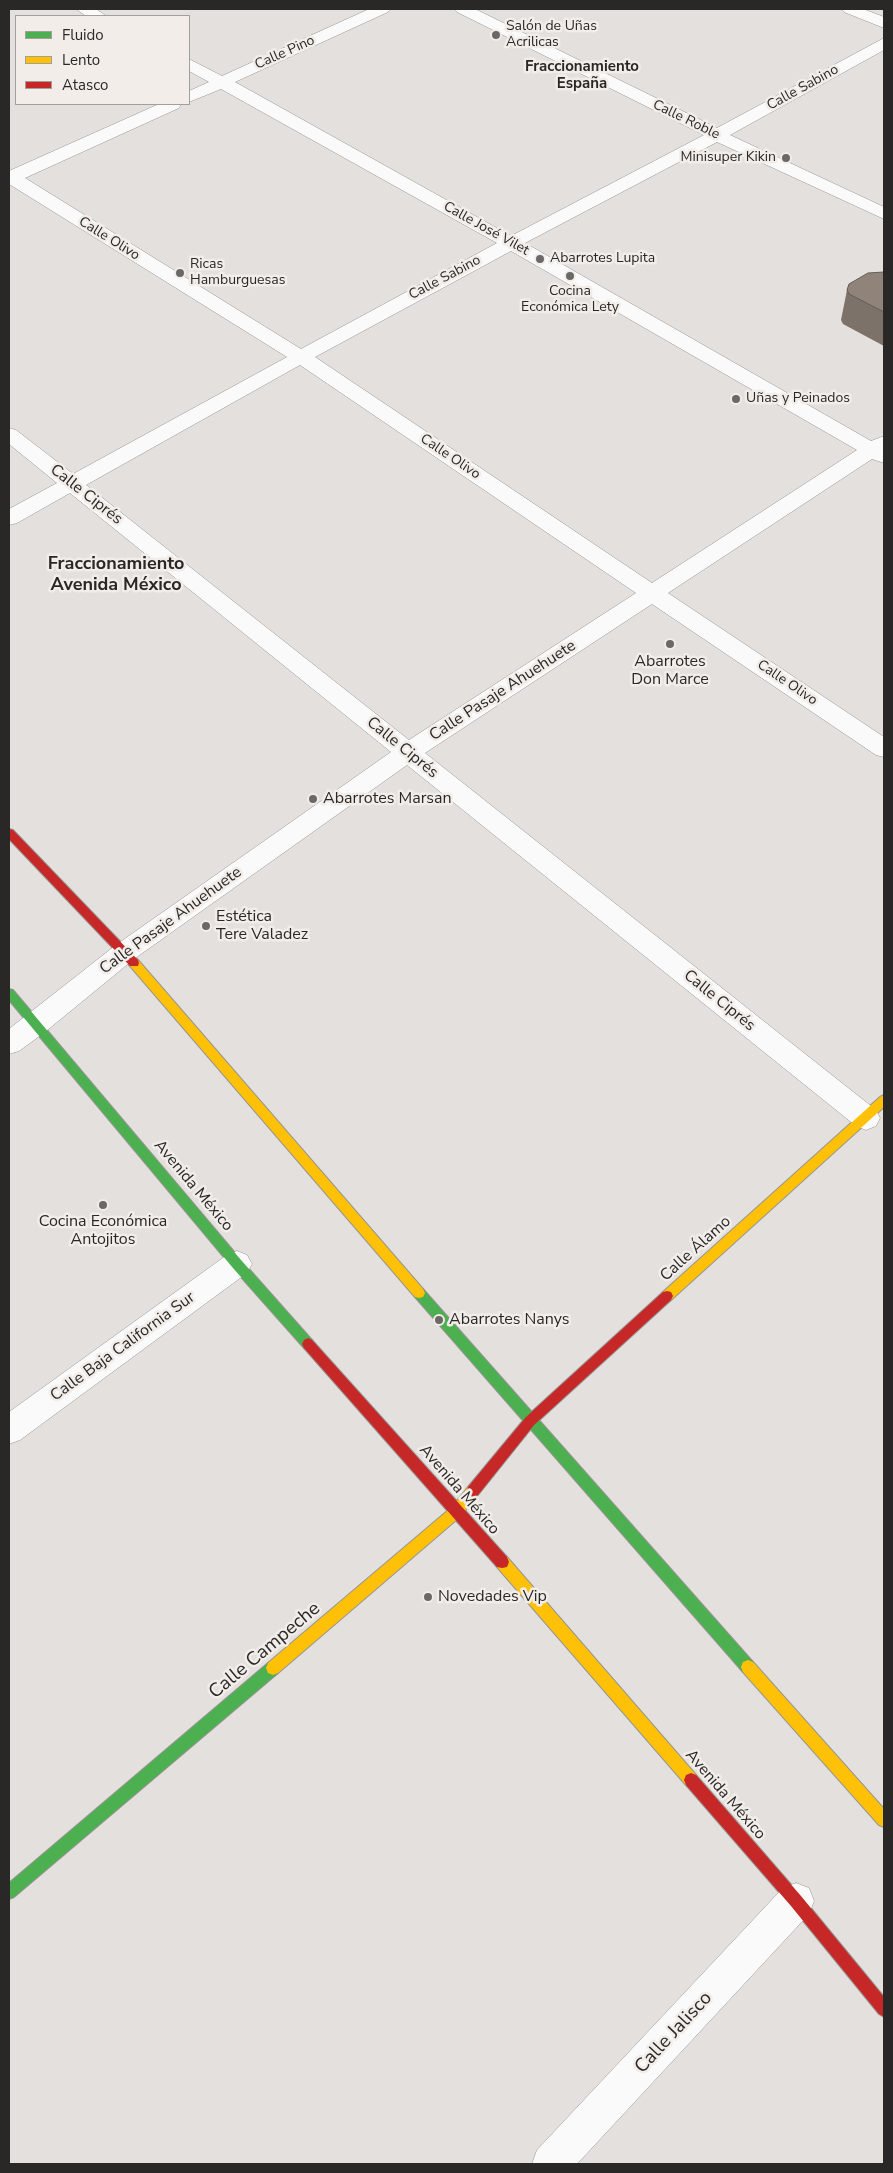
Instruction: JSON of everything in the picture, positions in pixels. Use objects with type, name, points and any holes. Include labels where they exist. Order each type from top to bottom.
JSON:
[{"type":"street","points":[[84,9],[96,15]]},
{"type":"street","name":"Calle Pino","points":[[190,97],[382,9]]},
{"type":"street","name":"Calle Roble","points":[[463,9],[717,135],[884,214]]},
{"type":"street","points":[[850,9],[884,23]]},
{"type":"street","name":"Calle Sabino","points":[[9,518],[511,243],[717,135],[884,42]]},
{"type":"street","name":"Calle José Vilet","points":[[190,65],[880,450]]},
{"type":"street","points":[[10,178],[171,105]]},
{"type":"street","name":"Calle Olivo","points":[[10,178],[301,357],[655,593],[884,749]]},
{"type":"street","name":"Calle Ciprés","points":[[9,434],[866,1118]]},
{"type":"street","name":"Calle Pasaje Ahuehuete","points":[[9,1043],[36,1024],[125,952],[407,753],[880,450]]},
{"type":"street","points":[[9,833],[125,952],[530,1421],[884,1820]]},
{"type":"street","name":"Avenida México","points":[[9,993],[237,1264],[457,1511],[796,1901],[884,2009]]},
{"type":"street","name":"Calle Álamo","points":[[530,1421],[884,1100]]},
{"type":"street","name":"Calle Baja California Sur","points":[[9,1430],[237,1264]]},
{"type":"street","name":"Calle Campeche","points":[[9,1892],[457,1511],[530,1421]]},
{"type":"street","name":"Calle Jalisco","points":[[552,2164],[796,1901]]},
{"type":"building","points":[[884,272],[884,312],[849,294],[847,290],[849,284],[868,273]]},
{"type":"traffic: fast","points":[[9,993],[237,1264],[308,1344]]},
{"type":"traffic: fast","points":[[419,1293],[748,1667]]},
{"type":"traffic: fast","points":[[9,1892],[273,1668]]},
{"type":"traffic: slow","points":[[134,963],[419,1293]]},
{"type":"traffic: slow","points":[[667,1296],[884,1100]]},
{"type":"traffic: slow","points":[[273,1668],[457,1511],[473,1491]]},
{"type":"traffic: slow","points":[[502,1562],[691,1780]]},
{"type":"traffic: slow","points":[[748,1667],[884,1820]]},
{"type":"traffic: jam","points":[[9,833],[134,963]]},
{"type":"traffic: jam","points":[[473,1491],[530,1421],[667,1296]]},
{"type":"traffic: jam","points":[[308,1344],[502,1562]]},
{"type":"traffic: jam","points":[[691,1780],[796,1901],[884,2009]]},
{"type":"place","name":"Salón de Uñas Acrilicas","points":[[496,35]]},
{"type":"place","name":"Minisuper Kikin","points":[[786,158]]},
{"type":"place","name":"Abarrotes Lupita","points":[[540,259]]},
{"type":"place","name":"Ricas Hamburguesas","points":[[180,273]]},
{"type":"place","name":"Cocina Económica Lety","points":[[570,276]]},
{"type":"place","name":"Uñas y Peinados","points":[[736,399]]},
{"type":"place","name":"Abarrotes Don Marce","points":[[670,644]]},
{"type":"place","name":"Abarrotes Marsan","points":[[313,799]]},
{"type":"place","name":"Estética Tere Valadez","points":[[206,926]]},
{"type":"place","name":"Cocina Económica Antojitos","points":[[103,1205]]},
{"type":"place","name":"Abarrotes Nanys","points":[[439,1320]]},
{"type":"place","name":"Novedades Vip","points":[[428,1597]]},
{"type":"district","name":"Fraccionamiento España","points":[[582,76]]},
{"type":"district","name":"Fraccionamiento Avenida México","points":[[116,575]]}]
